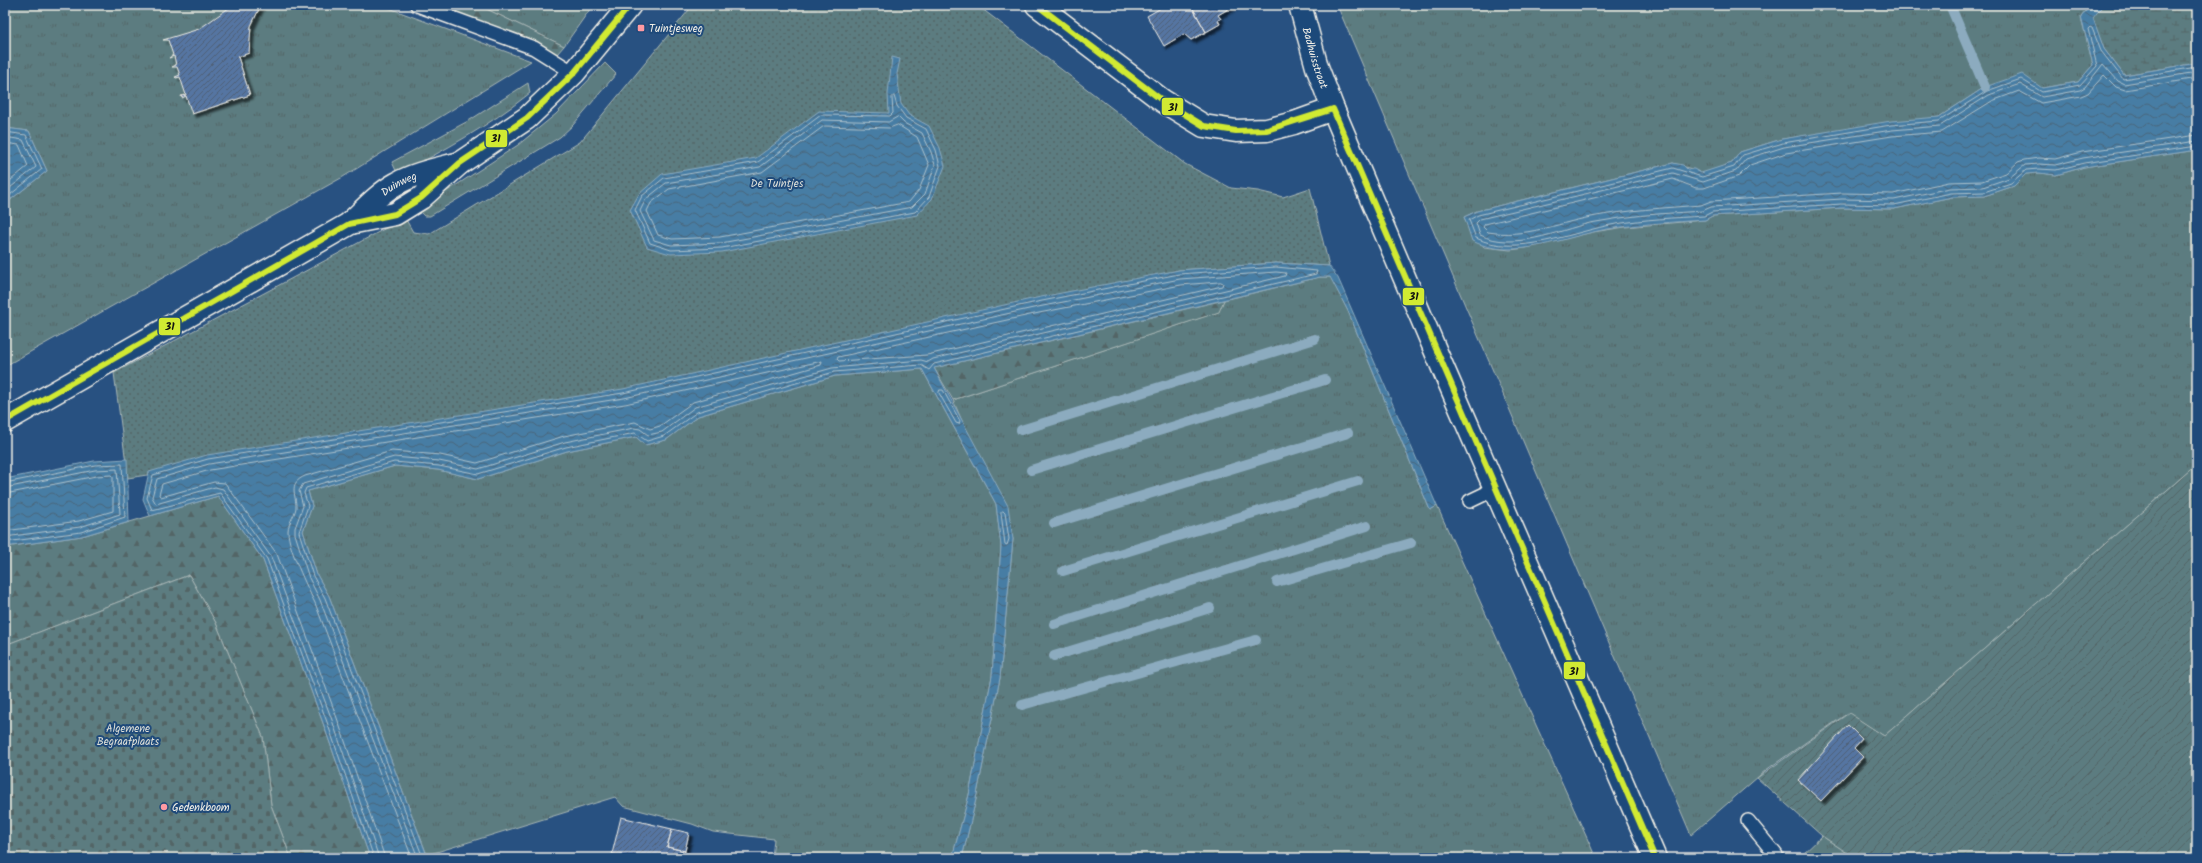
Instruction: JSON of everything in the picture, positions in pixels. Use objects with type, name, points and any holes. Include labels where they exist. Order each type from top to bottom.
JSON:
[{"type":"street","name":"Duinweg","points":[[5,421],[349,224],[395,214],[421,198],[460,163],[527,118],[574,73],[630,5]]},
{"type":"street","points":[[1037,5],[1163,101],[1204,126],[1236,131],[1267,130],[1333,110]]},
{"type":"street","name":"Badhuisstraat","points":[[1300,5],[1317,66],[1333,110],[1655,858]]},
{"type":"lane","points":[[417,5],[534,48],[574,73]]},
{"type":"lane","points":[[1470,501],[1495,489]]},
{"type":"lane","points":[[1748,821],[1776,855],[1773,858]]},
{"type":"green space","points":[[5,5],[381,5],[531,61],[343,177],[5,366],[5,204],[47,171],[29,131],[5,128]]},
{"type":"green space","points":[[438,5],[478,5],[564,46],[557,54]]},
{"type":"green space","points":[[478,5],[593,5],[564,46]]},
{"type":"green space","name":"De Tuintjes","points":[[693,5],[977,5],[1185,164],[1231,188],[1258,191],[1283,197],[1310,188],[1329,266],[1276,263],[1179,270],[581,406],[128,478],[114,373],[405,218],[413,232],[429,234],[580,142]]},
{"type":"green space","points":[[1337,5],[2091,5],[2081,17],[2093,65],[2078,82],[2042,88],[1985,87],[1939,117],[1782,139],[1740,152],[1732,163],[1701,174],[1673,163],[1477,211],[1464,217],[1484,247],[1510,250],[1526,248],[1593,232],[1625,227],[1705,220],[1712,216],[1842,208],[1894,209],[1952,197],[1984,196],[2014,186],[2026,174],[2039,173],[2056,175],[2084,167],[2197,150],[2197,464],[1884,736],[1848,713],[1766,770],[1691,835]]},
{"type":"green space","points":[[2103,5],[2197,5],[2197,63],[2124,75],[2104,49],[2092,18]]},
{"type":"green space","points":[[605,63],[616,74],[573,125],[560,137],[430,216],[424,216],[418,210],[518,145],[556,114]]},
{"type":"green space","points":[[528,83],[530,93],[499,116],[466,137],[398,175],[392,162],[470,120]]},
{"type":"green space","points":[[1320,277],[1331,277],[1348,311],[1430,510],[1437,506],[1596,858],[962,858],[976,799],[1000,678],[1013,539],[953,400],[1218,312],[1224,300]]},
{"type":"green space","points":[[1224,300],[1219,312],[953,400],[934,368]]},
{"type":"green space","points":[[922,369],[996,504],[1001,546],[992,676],[969,795],[952,858],[772,858],[774,839],[713,832],[692,824],[623,806],[615,797],[427,855],[329,596],[317,575],[303,531],[312,506],[308,491],[395,466],[438,470],[478,479],[567,451],[636,437],[645,445],[666,440],[698,416],[835,376]]},
{"type":"green space","points":[[2197,464],[2197,858],[1855,858],[1822,836],[1757,778],[1849,713],[1884,736]]},
{"type":"green space","points":[[218,496],[263,560],[323,723],[370,858],[291,858],[271,805],[263,737],[216,623],[189,575],[5,645],[5,547],[82,536]]},
{"type":"green space","name":"Algemene Begraafplaats","points":[[189,575],[216,623],[263,737],[271,805],[291,858],[5,858],[5,645]]},
{"type":"green space","points":[[1822,836],[1855,858],[1799,858]]},
{"type":"water","points":[[2091,5],[2103,5],[2093,18],[2104,49],[2124,75],[2197,63],[2197,150],[2084,167],[2056,175],[2039,173],[2026,174],[2014,186],[1984,196],[1952,197],[1894,209],[1842,208],[1712,216],[1705,220],[1644,224],[1608,229],[1591,232],[1540,246],[1523,248],[1506,249],[1489,247],[1472,241],[1464,217],[1477,211],[1673,163],[1683,165],[1687,169],[1694,169],[1701,173],[1732,163],[1740,152],[1782,139],[1891,121],[1939,117],[1985,87],[2022,74],[2042,88],[2078,82],[2093,65],[2081,17]]},
{"type":"water","points":[[892,57],[900,59],[897,74],[901,104],[909,115],[929,126],[940,148],[945,166],[932,199],[917,215],[722,252],[670,254],[647,247],[630,210],[639,194],[662,174],[756,158],[819,111],[889,113],[888,94]]},
{"type":"water","points":[[5,128],[29,131],[47,171],[5,204]]},
{"type":"water","points":[[1276,263],[1329,266],[1338,278],[1437,506],[1430,510],[1348,311],[1330,277],[1320,277],[934,368],[1008,506],[1013,539],[1000,678],[976,799],[962,858],[952,858],[969,795],[992,676],[1001,546],[996,504],[922,369],[835,376],[698,416],[666,440],[645,445],[636,437],[567,451],[478,479],[438,470],[395,466],[308,491],[312,506],[303,531],[317,575],[329,596],[428,858],[370,858],[323,723],[263,560],[218,496],[150,516],[143,499],[149,472],[207,455],[623,389],[1036,298],[1179,270]]},
{"type":"water","points":[[127,459],[129,522],[82,536],[5,547],[5,479],[94,461]]},
{"type":"building","points":[[233,5],[261,5],[251,26],[249,53],[238,57],[250,95],[192,114],[186,96],[182,98],[181,96],[186,95],[180,77],[175,77],[180,75],[177,67],[172,67],[176,65],[174,56],[169,58],[173,55],[168,40],[163,40],[199,29]]},
{"type":"building","points":[[1166,5],[1191,5],[1206,32],[1191,40],[1184,34],[1164,46],[1147,16]]},
{"type":"building","points":[[1191,5],[1235,5],[1218,15],[1221,19],[1218,20],[1220,24],[1206,32]]},
{"type":"building","points":[[1848,725],[1862,739],[1854,748],[1863,757],[1821,801],[1798,780]]},
{"type":"building","points":[[621,817],[672,829],[667,847],[685,851],[684,858],[666,854],[665,858],[635,858],[612,854]]},
{"type":"building","points":[[672,829],[689,833],[685,851],[667,847]]},
{"type":"waterway","points":[[1950,5],[1985,87]]},
{"type":"waterway","points":[[1021,430],[1315,339]]},
{"type":"waterway","points":[[1031,470],[1325,380]]},
{"type":"waterway","points":[[1054,523],[1348,433]]},
{"type":"waterway","points":[[1063,571],[1358,481]]},
{"type":"waterway","points":[[1054,624],[1367,526]]},
{"type":"waterway","points":[[1277,582],[1411,543]]},
{"type":"waterway","points":[[1054,656],[1210,608]]},
{"type":"waterway","points":[[1022,705],[1256,640]]},
{"type":"transit line","name":"31","points":[[5,421],[349,224],[395,214],[421,198],[460,163],[527,118],[574,73],[630,5]]},
{"type":"transit line","name":"31","points":[[1037,5],[1163,101],[1204,126],[1236,131],[1267,130],[1333,109]]},
{"type":"transit line","name":"31","points":[[1333,109],[1655,858]]},
{"type":"place","name":"Tuintjesweg","points":[[641,28]]},
{"type":"place","name":"Gedenkboom","points":[[164,807]]}]
